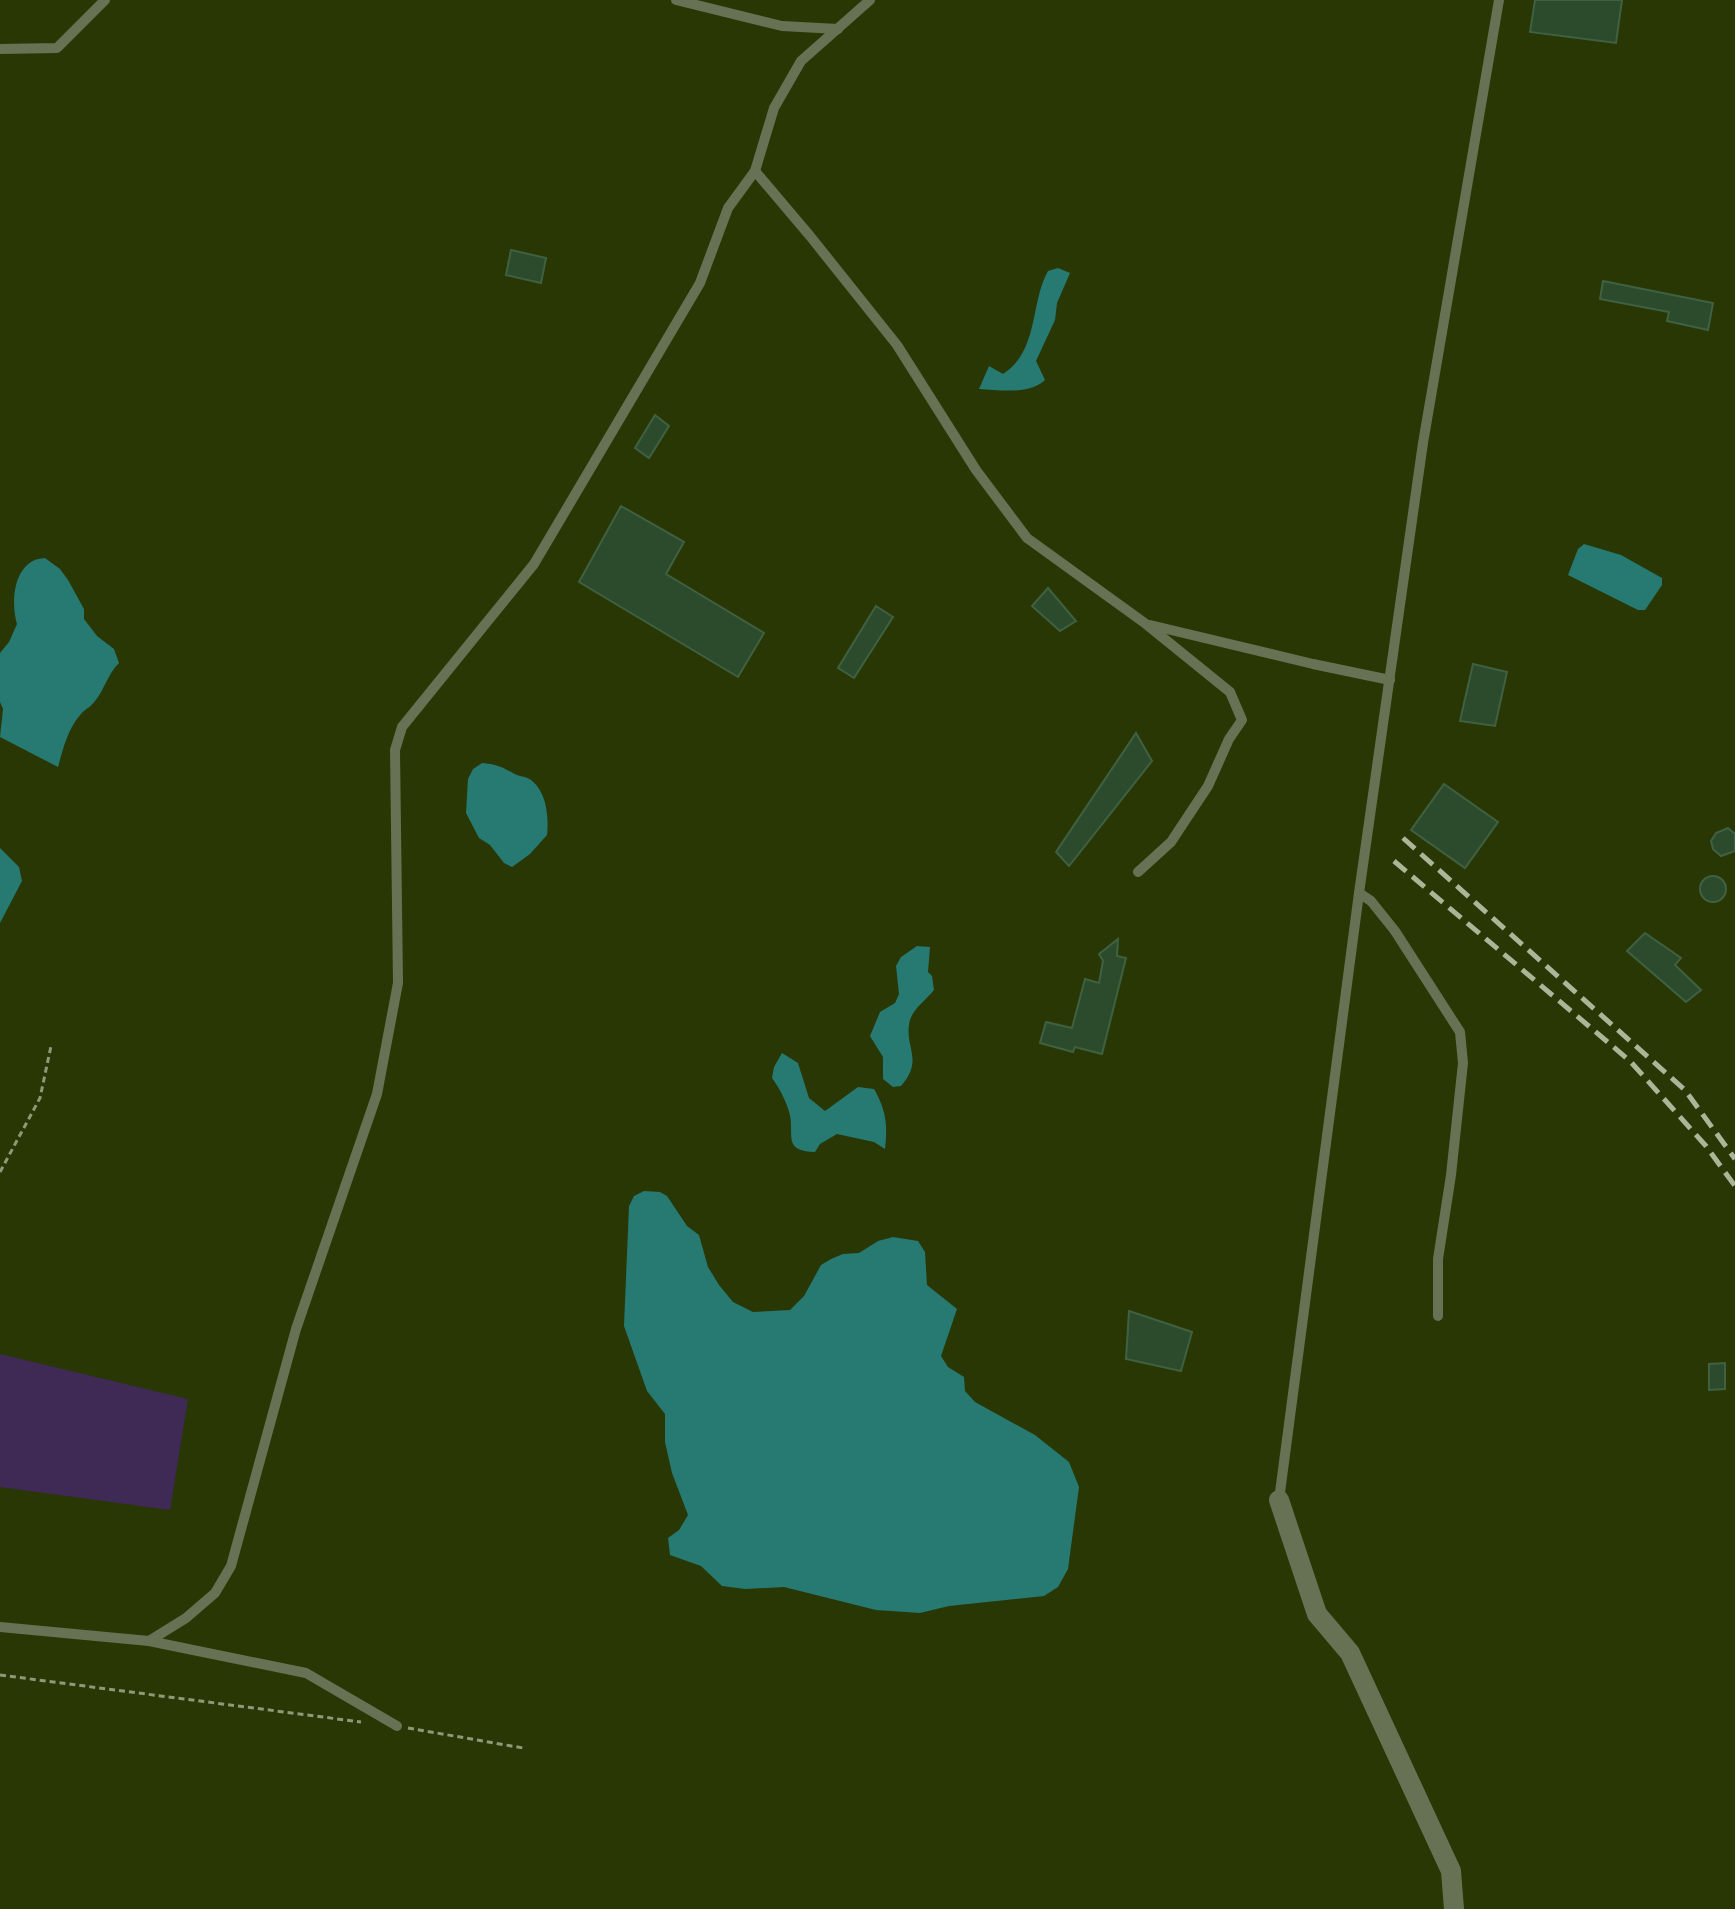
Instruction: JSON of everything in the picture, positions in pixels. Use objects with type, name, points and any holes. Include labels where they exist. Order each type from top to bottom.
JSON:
[{"type":"street","points":[[1279,1500],[1317,1614],[1350,1653],[1451,1871],[1454,1909]]},
{"type":"lane","points":[[0,49],[57,48],[105,0]]},
{"type":"lane","points":[[676,0],[782,26],[838,29]]},
{"type":"lane","points":[[149,1641],[186,1618],[215,1593],[231,1566],[296,1329],[377,1094],[398,983],[395,750],[402,727],[534,564],[700,283],[728,208],[755,171],[774,108],[801,61],[870,0]]},
{"type":"lane","points":[[1279,1500],[1359,893],[1423,443],[1499,0]]},
{"type":"lane","points":[[755,171],[897,345],[976,470],[1027,538],[1146,624],[1230,692],[1242,720],[1229,739],[1208,786],[1171,842],[1138,872]]},
{"type":"lane","points":[[1146,624],[1390,680]]},
{"type":"lane","points":[[1359,893],[1371,901],[1395,931],[1460,1032],[1463,1063],[1438,1259],[1438,1316]]},
{"type":"lane","points":[[0,1627],[149,1641],[306,1673],[397,1726]]},
{"type":"path","points":[[0,1172],[40,1098],[51,1046]]},
{"type":"path","points":[[0,1675],[366,1722]]},
{"type":"path","points":[[397,1726],[523,1748]]},
{"type":"shaded area","points":[[0,0],[1735,0],[1735,1909],[0,1909]]},
{"type":"shaded area","points":[[0,1354],[188,1399],[170,1510],[0,1487]]},
{"type":"water","points":[[1058,268],[1070,273],[1057,303],[1055,320],[1036,361],[1045,380],[1023,390],[979,389],[989,366],[1003,374],[1023,353],[1042,284],[1048,271]]},
{"type":"water","points":[[1584,544],[1621,555],[1662,578],[1662,585],[1645,610],[1638,610],[1568,575],[1578,549]]},
{"type":"water","points":[[45,558],[60,569],[68,580],[84,609],[84,619],[97,636],[114,649],[119,663],[92,705],[73,726],[58,767],[0,737],[3,709],[0,702],[0,653],[17,624],[14,604],[17,583],[27,566]]},
{"type":"water","points":[[482,763],[499,766],[529,779],[544,798],[547,835],[530,854],[512,867],[479,838],[466,813],[468,779],[473,769]]},
{"type":"water","points":[[0,848],[19,867],[22,881],[0,923]]},
{"type":"water","points":[[917,946],[930,947],[928,972],[932,976],[934,990],[910,1020],[912,1068],[901,1086],[893,1087],[883,1079],[883,1057],[870,1036],[880,1012],[895,1003],[899,994],[896,966],[901,957]]},
{"type":"water","points":[[782,1053],[798,1063],[809,1098],[825,1111],[858,1087],[874,1089],[885,1118],[885,1149],[874,1142],[837,1134],[820,1144],[815,1152],[798,1149],[792,1141],[788,1110],[772,1078]]},
{"type":"water","points":[[644,1191],[660,1192],[667,1196],[687,1226],[699,1235],[708,1267],[719,1285],[733,1302],[753,1312],[790,1310],[804,1296],[821,1265],[831,1259],[859,1253],[878,1241],[893,1237],[918,1241],[925,1252],[927,1285],[957,1309],[941,1356],[948,1367],[964,1377],[965,1391],[975,1402],[1035,1435],[1069,1462],[1079,1487],[1068,1569],[1058,1587],[1044,1596],[949,1606],[920,1613],[876,1610],[784,1587],[745,1589],[722,1586],[701,1566],[670,1555],[668,1538],[679,1530],[688,1515],[672,1473],[665,1442],[665,1414],[647,1391],[624,1326],[629,1206],[634,1196]]},
{"type":"building","points":[[1535,0],[1622,0],[1616,43],[1530,32]]},
{"type":"building","points":[[511,250],[546,258],[541,283],[506,275]]},
{"type":"building","points":[[1603,281],[1713,303],[1708,330],[1667,321],[1669,312],[1600,299]]},
{"type":"building","points":[[655,415],[669,426],[649,458],[635,448]]},
{"type":"building","points":[[621,506],[684,542],[666,574],[764,633],[738,677],[579,582]]},
{"type":"building","points":[[1048,588],[1076,621],[1060,631],[1032,606]]},
{"type":"building","points":[[876,606],[893,617],[854,678],[838,668]]},
{"type":"building","points":[[1473,664],[1507,672],[1495,726],[1460,721]]},
{"type":"building","points":[[1136,733],[1152,761],[1069,866],[1056,852]]},
{"type":"building","points":[[1444,784],[1498,822],[1465,868],[1411,830]]},
{"type":"building","points":[[1728,828],[1735,834],[1735,851],[1721,856],[1713,849],[1711,841],[1716,833]]},
{"type":"building","points":[[1713,876],[1722,880],[1726,889],[1722,898],[1713,902],[1704,898],[1700,889],[1704,880]]},
{"type":"building","points":[[1645,933],[1681,958],[1675,965],[1701,990],[1686,1002],[1627,951]]},
{"type":"building","points":[[1118,939],[1117,956],[1126,958],[1102,1054],[1075,1047],[1073,1052],[1040,1043],[1046,1022],[1072,1028],[1085,979],[1099,983],[1103,961],[1099,954]]},
{"type":"building","points":[[1129,1311],[1192,1332],[1181,1371],[1126,1359]]},
{"type":"building","points":[[1725,1363],[1725,1389],[1709,1390],[1709,1364]]},
{"type":"railway","points":[[1403,838],[1685,1090],[1735,1159]]},
{"type":"railway","points":[[1394,861],[1630,1061],[1706,1146],[1735,1186]]}]
